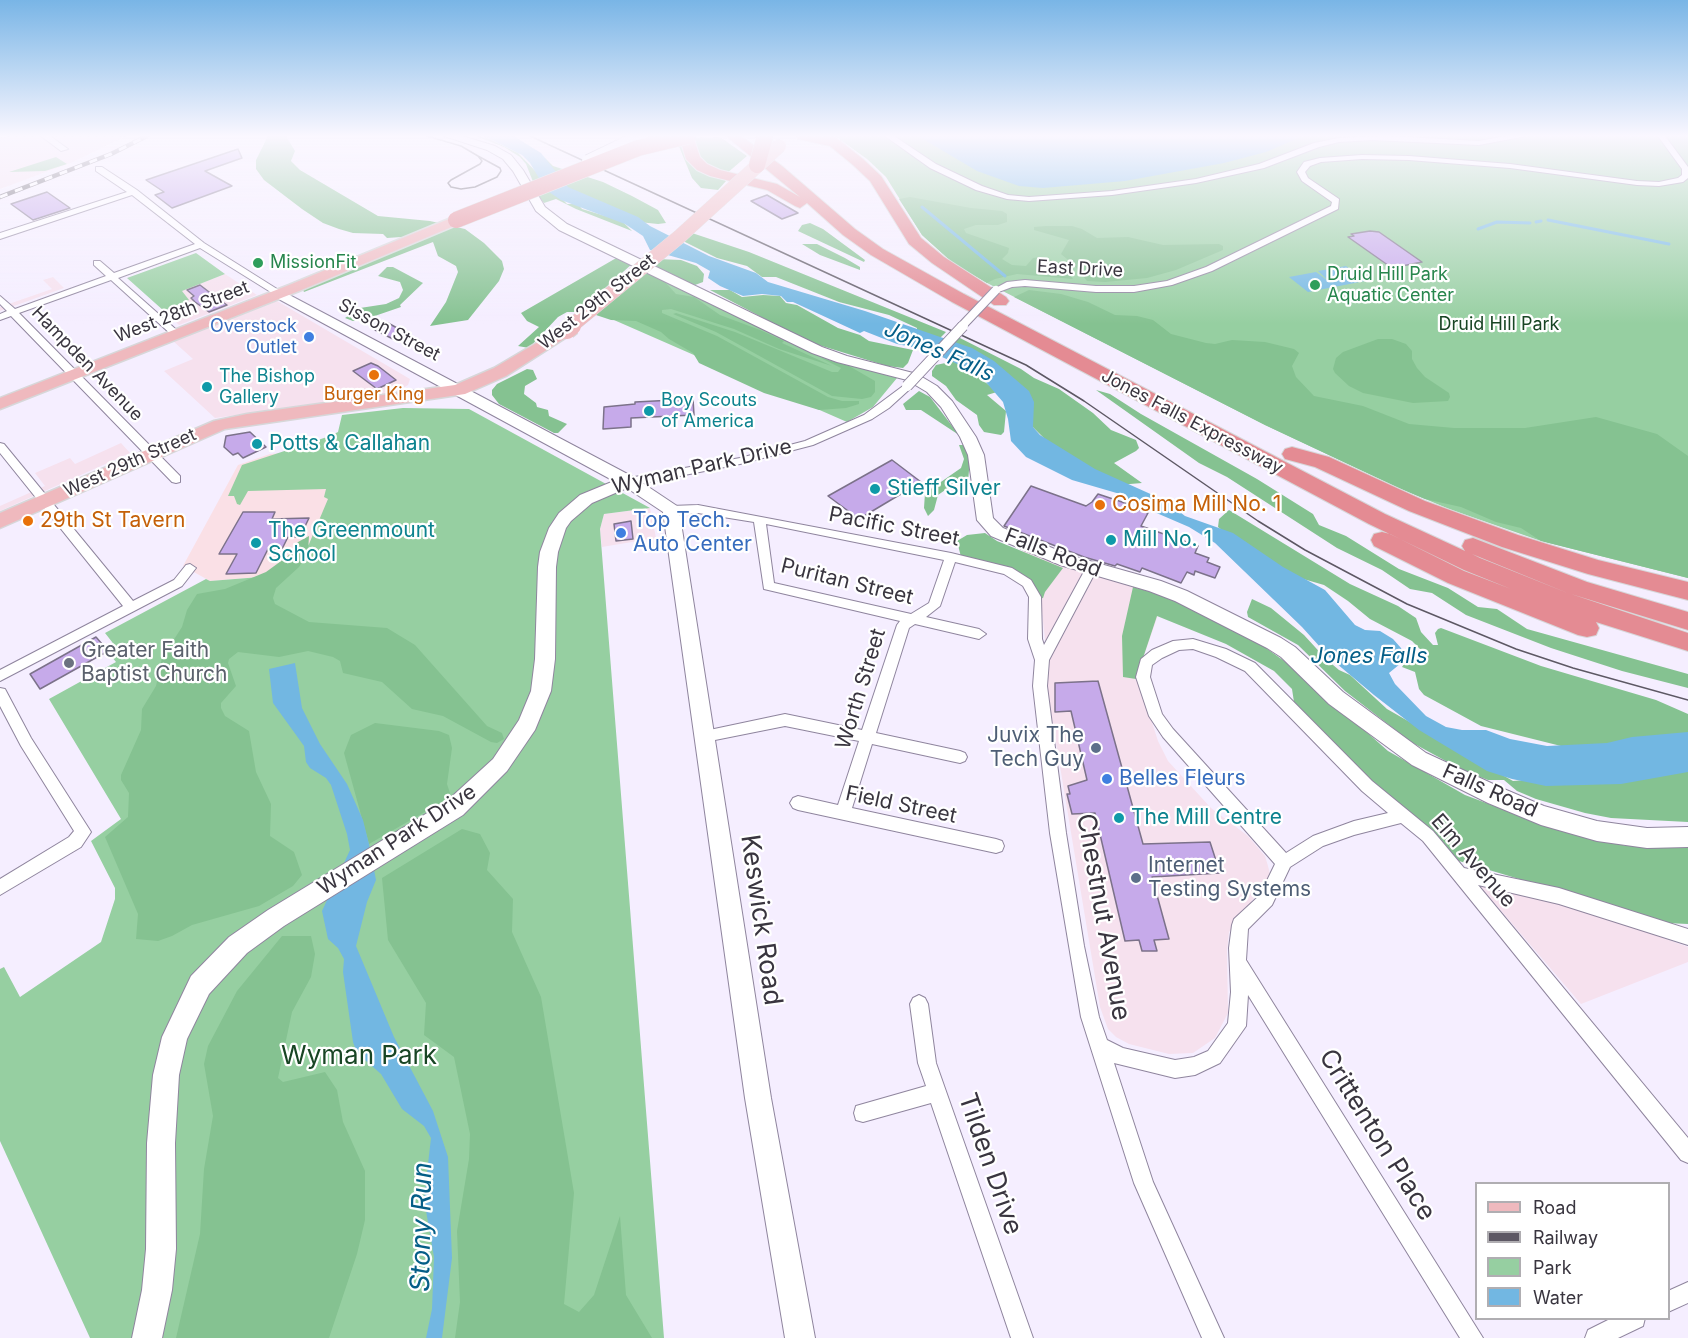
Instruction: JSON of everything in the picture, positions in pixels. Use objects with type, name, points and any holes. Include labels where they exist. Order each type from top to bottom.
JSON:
[{"type":"highway","points":[[456,220],[510,198]]},
{"type":"highway","name":"Jones Falls Expressway","points":[[803,198],[869,255],[917,282],[958,298],[1377,519],[1472,564],[1584,609],[1688,642]]},
{"type":"highway","name":"Jones Falls Expressway","points":[[832,198],[895,249],[968,288],[998,295],[1114,363],[1412,518],[1580,588],[1688,621]]},
{"type":"highway","points":[[887,198],[915,241],[943,263],[998,295]]},
{"type":"highway","points":[[1143,396],[1168,417],[1427,564],[1549,615],[1688,660]]},
{"type":"highway","points":[[1292,454],[1322,462],[1417,506],[1510,541],[1596,568],[1688,591]]},
{"type":"main road","name":"West 28th Street","points":[[0,404],[280,294],[503,198]]},
{"type":"main road","name":"Falls Road","points":[[534,198],[540,209],[563,227],[817,350],[842,359],[912,377],[924,383],[947,405],[968,437],[976,455],[985,520],[990,528],[1008,538],[1091,568],[1182,596],[1274,643],[1288,652],[1336,698],[1383,734],[1436,767],[1496,796],[1541,815],[1597,831],[1647,838],[1688,837]]},
{"type":"main road","name":"West 29th Street","points":[[0,521],[207,429],[234,421],[459,390],[500,372],[567,330],[679,237],[721,198]]},
{"type":"main road","name":"Sisson Street","points":[[280,294],[629,482],[671,510]]},
{"type":"main road","name":"Wyman Park Drive","points":[[147,1338],[157,1290],[161,1249],[163,1102],[170,1055],[192,1000],[210,973],[238,945],[276,918],[440,818],[468,797],[494,772],[520,738],[534,713],[541,691],[545,659],[547,567],[549,552],[558,528],[565,517],[586,499],[608,488],[629,482]]},
{"type":"main road","name":"Keswick Road","points":[[671,510],[758,1098],[800,1338]]},
{"type":"street","points":[[0,236],[114,198]]},
{"type":"street","name":"Sisson Street","points":[[142,198],[201,245],[280,294]]},
{"type":"street","name":"East Drive","points":[[998,295],[1010,284],[1134,289],[1168,283],[1209,269],[1335,207],[1336,201],[1332,198]]},
{"type":"street","points":[[0,317],[201,245]]},
{"type":"street","points":[[97,263],[177,335]]},
{"type":"street","name":"Wyman Park Drive","points":[[629,482],[740,461],[809,442],[868,417],[885,406],[907,386],[998,295]]},
{"type":"street","name":"Hampden Avenue","points":[[0,299],[176,478]]},
{"type":"street","points":[[0,446],[131,607]]},
{"type":"street","name":"Pacific Street","points":[[671,510],[698,509],[759,519],[951,557],[1008,571],[1027,583],[1035,597],[1035,639],[1042,660]]},
{"type":"street","name":"Puritan Street","points":[[759,519],[768,586],[979,634]]},
{"type":"street","name":"Worth Street","points":[[843,814],[903,625],[934,606],[951,557]]},
{"type":"street","points":[[0,676],[178,583],[190,568]]},
{"type":"street","name":"Chestnut Avenue","points":[[1091,568],[1042,660],[1041,705],[1081,980],[1090,1017],[1144,1183],[1213,1338]]},
{"type":"street","name":"Elm Avenue","points":[[1284,862],[1156,717],[1143,677],[1146,663],[1157,654],[1186,644],[1221,653],[1250,667],[1367,786],[1428,836],[1688,1153]]},
{"type":"street","points":[[0,693],[26,742],[82,829],[82,835],[0,888]]},
{"type":"street","points":[[705,736],[785,720],[960,757]]},
{"type":"street","name":"Field Street","points":[[798,803],[996,846]]},
{"type":"street","points":[[1101,1047],[1121,1057],[1175,1069],[1194,1066],[1214,1057],[1237,1026],[1240,992],[1237,960],[1240,925],[1266,900],[1284,862],[1318,841],[1354,828],[1401,816]]},
{"type":"street","points":[[1459,874],[1550,893],[1688,937]]},
{"type":"street","name":"Crittenton Place","points":[[1237,960],[1472,1338]]},
{"type":"street","name":"Tilden Drive","points":[[919,1004],[923,1044],[936,1092],[1022,1338]]},
{"type":"street","points":[[863,1113],[936,1092]]},
{"type":"street","points":[[1670,1301],[1688,1292]]},
{"type":"street","points":[[1596,1338],[1631,1320]]},
{"type":"shaded area","points":[[225,274],[257,295],[179,325],[164,311],[188,300],[181,291]]},
{"type":"shaded area","points":[[53,277],[64,288],[0,311],[0,307],[52,289],[43,280]]},
{"type":"shaded area","points":[[277,301],[410,379],[408,385],[395,393],[215,418],[164,371],[193,359],[173,341]]},
{"type":"shaded area","points":[[121,443],[130,453],[0,511],[0,506],[45,486],[35,473],[70,458],[75,464]]},
{"type":"shaded area","points":[[362,447],[298,564],[285,575],[210,581],[183,566],[238,465],[270,454]]},
{"type":"shaded area","points":[[650,508],[656,538],[602,547],[600,529],[604,514]]},
{"type":"shaded area","points":[[1024,550],[1067,566],[1165,595],[1140,667],[1146,704],[1158,741],[1168,761],[1211,808],[1248,836],[1265,856],[1270,874],[1229,932],[1228,1013],[1215,1038],[1193,1053],[1169,1054],[1129,1044],[1116,1037],[1108,1029],[1100,1007],[1048,694],[1048,666],[1041,603],[1012,570]]},
{"type":"shaded area","points":[[1490,883],[1628,925],[1688,947],[1688,962],[1581,1004],[1479,885]]},
{"type":"green space","points":[[288,198],[348,198],[378,216],[430,221],[465,229],[484,243],[502,261],[504,269],[499,281],[468,320],[430,326],[446,302],[458,272],[456,266],[438,256],[433,242],[304,292],[303,290],[413,244],[401,237],[387,238],[383,234],[353,233],[339,229],[323,223]]},
{"type":"green space","points":[[540,198],[562,198],[567,204],[578,204],[582,209],[622,221],[632,231],[576,209],[556,199],[544,203]]},
{"type":"green space","points":[[578,198],[637,198],[658,210],[666,223],[629,221],[586,206]]},
{"type":"green space","name":"Druid Hill Park","points":[[899,198],[1688,198],[1688,578],[1541,541],[1449,509],[1399,488],[1265,425],[987,283],[953,263],[922,235]]},
{"type":"green space","points":[[918,198],[1002,211],[1007,214],[1007,222],[998,225],[976,225],[964,229],[966,233],[1009,248],[1008,253],[1002,259],[1012,265],[1026,266],[1033,258],[1042,257],[1061,263],[1073,279],[1017,274],[987,283],[953,263],[922,235],[899,199]]},
{"type":"green space","points":[[810,223],[823,229],[865,260],[864,262],[798,231],[802,225]]},
{"type":"green space","points":[[1072,226],[1097,238],[1128,237],[1163,245],[1219,244],[1223,246],[1223,250],[1176,270],[1147,278],[1105,282],[1087,281],[1061,254],[1069,240],[1034,230],[1034,227]]},
{"type":"green space","points":[[692,233],[749,252],[946,332],[939,339],[917,331],[917,328],[889,315],[839,302],[776,277],[762,277],[747,266],[717,258],[683,241]]},
{"type":"green space","points":[[802,244],[817,244],[860,267],[860,270],[820,255]]},
{"type":"green space","points":[[196,253],[225,274],[182,291],[189,300],[164,311],[127,278]]},
{"type":"green space","points":[[618,257],[632,264],[578,312],[567,312],[558,317],[529,348],[518,346],[539,327],[527,321],[521,313]]},
{"type":"green space","points":[[657,259],[681,260],[697,266],[704,274],[703,282],[695,285],[689,284],[649,264]]},
{"type":"green space","points":[[387,267],[393,267],[423,283],[400,305],[401,307],[363,320],[353,321],[345,318],[360,308],[386,304],[399,298],[403,290],[400,282],[378,276]]},
{"type":"green space","points":[[643,269],[664,281],[676,294],[694,297],[720,315],[760,330],[832,366],[779,349],[734,329],[671,309],[662,310],[662,313],[717,336],[828,397],[842,401],[859,401],[859,404],[846,408],[819,410],[764,393],[699,363],[693,353],[661,332],[636,321],[611,320],[593,314]]},
{"type":"green space","points":[[647,271],[838,362],[897,378],[873,407],[847,422],[598,313]]},
{"type":"green space","points":[[710,290],[730,290],[742,297],[780,296],[786,303],[797,305],[838,328],[860,335],[869,341],[913,350],[908,363],[903,368],[887,366],[809,342]]},
{"type":"green space","points":[[1029,290],[1061,294],[1088,302],[1115,315],[1137,316],[1153,320],[1171,334],[1206,343],[1215,344],[1232,340],[1265,342],[1294,349],[1299,353],[1292,366],[1296,377],[1314,396],[1363,406],[1409,424],[1454,428],[1525,428],[1596,417],[1657,434],[1688,456],[1688,578],[1541,541],[1521,528],[1496,522],[1461,507],[1425,499],[1399,488],[1265,425],[1014,297]]},
{"type":"green space","points":[[673,314],[735,332],[832,372],[838,372],[841,368],[821,358],[849,366],[875,381],[875,392],[871,397],[862,399],[832,396],[716,332]]},
{"type":"green space","points":[[958,337],[1059,389],[1093,413],[1111,430],[1136,440],[1139,448],[1114,463],[1142,483],[1118,485],[1052,446],[950,345]]},
{"type":"green space","points":[[1378,339],[1392,339],[1406,344],[1412,351],[1412,359],[1417,368],[1425,377],[1449,393],[1448,401],[1413,403],[1363,393],[1349,386],[1335,373],[1333,369],[1336,358],[1343,352]]},
{"type":"green space","points":[[959,360],[997,392],[987,395],[1006,411],[1004,432],[1001,435],[984,432],[979,425],[977,415],[956,400],[946,386],[932,376],[936,365]]},
{"type":"green space","points":[[527,369],[533,370],[537,379],[525,386],[524,394],[536,403],[537,407],[548,410],[549,416],[567,424],[558,433],[499,404],[492,395],[492,390],[497,384]]},
{"type":"green space","points":[[1096,390],[1110,394],[1257,479],[1313,514],[1319,525],[1346,536],[1399,569],[1448,588],[1478,607],[1497,609],[1527,629],[1688,674],[1688,688],[1622,671],[1551,648],[1466,615],[1432,593],[1410,589],[1382,570],[1337,548],[1227,477],[1199,463]]},
{"type":"green space","points":[[919,391],[930,397],[959,435],[921,410],[906,410],[903,404]]},
{"type":"green space","name":"Wyman Park","points":[[403,408],[469,409],[650,508],[604,514],[600,529],[664,1338],[90,1338],[0,1141],[0,969],[4,967],[20,997],[101,942],[115,899],[115,888],[91,841],[121,819],[49,699],[116,662],[108,652],[116,647],[105,633],[206,579],[210,581],[285,575],[309,544],[328,499],[324,497],[326,489],[248,491],[240,505],[237,504],[234,496],[228,496],[242,465],[338,432],[342,415]]},
{"type":"green space","points":[[959,445],[964,445],[970,460],[968,481],[947,485],[948,488],[938,495],[934,510],[928,516],[924,508],[925,493],[961,468],[964,459]]},
{"type":"green space","points":[[1229,510],[1350,584],[1398,606],[1416,618],[1421,632],[1433,645],[1438,645],[1435,633],[1441,628],[1541,666],[1656,700],[1688,714],[1688,736],[1614,746],[1561,746],[1481,726],[1424,695],[1419,689],[1415,672],[1402,667],[1404,664],[1422,660],[1423,652],[1412,641],[1370,619],[1324,585],[1293,576],[1241,545],[1218,527],[1219,519]]},
{"type":"green space","points":[[985,533],[997,541],[1063,568],[1043,598],[1039,599],[1027,580],[961,557],[957,541],[967,535]]},
{"type":"green space","points":[[309,536],[308,552],[299,567],[276,588],[273,598],[275,604],[309,622],[387,628],[415,645],[487,726],[502,733],[504,739],[497,743],[491,742],[443,716],[412,709],[382,682],[343,673],[340,661],[333,657],[308,651],[279,657],[238,652],[229,659],[228,663],[236,686],[221,703],[221,708],[225,716],[249,731],[256,772],[271,804],[270,836],[294,852],[302,875],[293,886],[259,906],[192,925],[158,941],[136,939],[138,914],[105,837],[128,817],[129,793],[121,780],[121,775],[141,730],[142,709],[156,686],[162,658],[182,627],[187,610],[197,594],[225,589],[266,572],[288,556],[298,542]]},
{"type":"green space","points":[[1133,587],[1176,599],[1259,643],[1294,668],[1388,751],[1465,795],[1558,830],[1627,846],[1688,845],[1688,924],[1666,923],[1459,861],[1371,781],[1294,702],[1292,689],[1274,671],[1226,644],[1157,616],[1136,679],[1123,677],[1122,636]]},
{"type":"green space","points":[[1252,599],[1271,608],[1304,635],[1326,659],[1339,670],[1350,675],[1387,709],[1513,781],[1688,760],[1688,822],[1611,818],[1585,813],[1536,799],[1517,791],[1504,780],[1488,780],[1464,771],[1411,742],[1345,691],[1298,645],[1248,617],[1247,612]]},
{"type":"green space","points":[[375,723],[439,731],[449,735],[452,748],[447,784],[450,793],[442,802],[369,844],[344,753],[351,735]]},
{"type":"green space","points":[[462,829],[480,834],[490,853],[487,870],[513,899],[512,932],[541,997],[574,1193],[564,1304],[579,1312],[594,1295],[620,1216],[626,1295],[652,1338],[455,1338],[460,1302],[457,1231],[469,1159],[470,1134],[454,1057],[424,1035],[426,1003],[388,940],[382,878]]},
{"type":"green space","points":[[282,936],[311,936],[315,954],[311,977],[292,1012],[278,1078],[283,1082],[325,1072],[337,1090],[343,1122],[365,1171],[365,1220],[357,1254],[329,1338],[176,1338],[200,1234],[204,1169],[213,1116],[204,1064],[208,1046],[237,991]]},
{"type":"water","name":"Jones Falls","points":[[559,198],[595,198],[638,217],[650,226],[709,256],[756,273],[768,282],[865,311],[972,348],[994,361],[1029,391],[1034,402],[1033,427],[1040,435],[1095,469],[1166,501],[1185,516],[1233,533],[1283,567],[1325,590],[1355,625],[1365,630],[1380,631],[1393,639],[1403,654],[1400,664],[1389,673],[1395,684],[1426,716],[1446,727],[1486,730],[1510,739],[1547,746],[1607,743],[1632,737],[1688,732],[1688,772],[1621,784],[1546,786],[1487,771],[1419,730],[1374,695],[1330,658],[1302,627],[1215,543],[1189,527],[1138,505],[1120,494],[1072,480],[1026,457],[1011,441],[1003,402],[984,380],[968,369],[927,350],[897,344],[864,331],[860,333],[793,302],[787,302],[781,296],[762,294],[743,296],[708,278],[710,271],[696,263],[650,250],[643,236],[625,224]]},
{"type":"water","points":[[1346,266],[1365,281],[1308,292],[1289,277],[1316,272],[1331,283],[1318,271]]},
{"type":"water","points":[[295,663],[302,708],[320,744],[347,784],[363,820],[369,844],[376,880],[367,902],[356,946],[394,1037],[433,1111],[448,1157],[452,1258],[442,1338],[426,1338],[432,1309],[434,1257],[424,1199],[431,1138],[424,1126],[402,1109],[381,1074],[357,1053],[353,1042],[343,972],[344,959],[338,948],[328,939],[322,911],[350,850],[347,834],[331,785],[326,778],[310,768],[306,762],[304,746],[273,703],[269,669]]},
{"type":"building","points":[[28,198],[56,198],[70,208],[33,220],[11,204]]},
{"type":"building","points":[[159,198],[198,198],[172,208]]},
{"type":"building","points":[[773,198],[798,213],[782,219],[751,201]]},
{"type":"building","points":[[1379,232],[1422,262],[1392,268],[1348,237],[1354,236],[1351,234]]},
{"type":"building","points":[[200,285],[227,305],[209,312],[195,302],[191,298],[194,296],[187,290]]},
{"type":"building","points":[[388,323],[410,335],[397,341],[375,330]]},
{"type":"building","name":"Burger King","points":[[371,363],[396,380],[377,389],[353,371]]},
{"type":"building","name":"Boy Scouts of America","points":[[693,399],[694,415],[631,418],[631,427],[603,429],[604,407],[635,404],[635,402]]},
{"type":"building","name":"Potts & Callahan","points":[[250,432],[266,447],[243,458],[238,453],[233,455],[224,447],[226,436]]},
{"type":"building","name":"Stieff Silver","points":[[892,460],[921,482],[859,519],[828,496]]},
{"type":"building","name":"Mill No. 1","points":[[1031,486],[1086,506],[1098,494],[1148,513],[1141,526],[1198,546],[1195,553],[1209,558],[1207,562],[1220,567],[1215,578],[1195,571],[1194,575],[1187,572],[1181,583],[1142,568],[1140,572],[1084,557],[1004,526]]},
{"type":"building","name":"The Greenmount School","points":[[243,512],[275,512],[272,519],[309,518],[300,537],[288,537],[282,549],[268,549],[256,573],[226,574],[237,554],[219,554]]},
{"type":"building","name":"Top Tech. Auto Center","points":[[631,521],[633,539],[616,541],[614,524]]},
{"type":"building","name":"Greater Faith Baptist Church","points":[[96,637],[108,651],[40,689],[30,674]]},
{"type":"building","name":"The Mill Centre","points":[[1098,681],[1143,844],[1210,842],[1220,873],[1152,877],[1169,939],[1154,940],[1157,951],[1142,951],[1139,940],[1125,941],[1095,813],[1072,814],[1067,794],[1070,794],[1068,786],[1087,780],[1071,711],[1055,712],[1055,683]]},
{"type":"waterway","points":[[922,207],[1005,276]]},
{"type":"waterway","points":[[1548,220],[1669,244]]},
{"type":"waterway","points":[[1536,222],[1541,221]]},
{"type":"waterway","points":[[1478,229],[1497,222],[1530,223]]},
{"type":"tram line","points":[[665,198],[1026,365],[1084,401],[1258,521],[1305,550],[1407,604],[1516,649],[1573,668],[1688,700]]},
{"type":"place","name":"MissionFit","points":[[258,263]]},
{"type":"place","name":"Druid Hill Park Aquatic Center","points":[[1315,285]]},
{"type":"place","name":"Overstock Outlet","points":[[309,337]]},
{"type":"place","name":"Burger King","points":[[374,375]]},
{"type":"place","name":"The Bishop Gallery","points":[[207,387]]},
{"type":"place","name":"Boy Scouts of America","points":[[649,411]]},
{"type":"place","name":"Potts & Callahan","points":[[257,444]]},
{"type":"place","name":"Stieff Silver","points":[[875,489]]},
{"type":"place","name":"Cosima Mill No. 1","points":[[1100,505]]},
{"type":"place","name":"29th St Tavern","points":[[28,521]]},
{"type":"place","name":"Top Tech. Auto Center","points":[[621,533]]},
{"type":"place","name":"Mill No. 1","points":[[1111,540]]},
{"type":"place","name":"The Greenmount School","points":[[256,543]]},
{"type":"place","name":"Greater Faith Baptist Church","points":[[69,663]]},
{"type":"place","name":"Juvix The Tech Guy","points":[[1096,748]]},
{"type":"place","name":"Belles Fleurs","points":[[1107,779]]},
{"type":"place","name":"The Mill Centre","points":[[1119,818]]},
{"type":"place","name":"Internet Testing Systems","points":[[1136,878]]},
{"type":"water label","name":"Stony Run","points":[[422,1227]]}]
